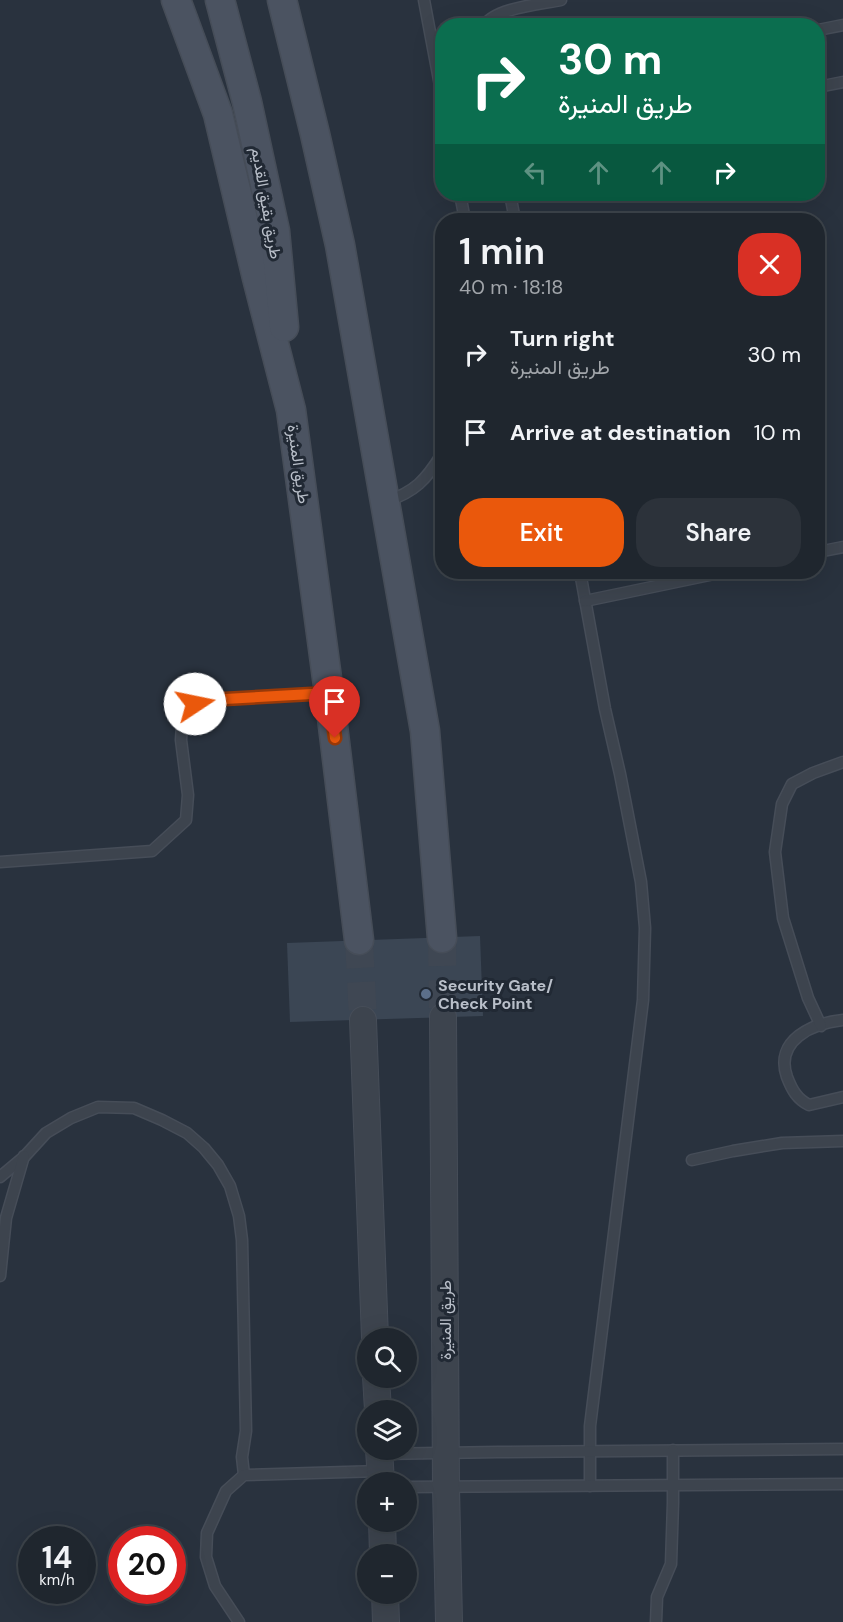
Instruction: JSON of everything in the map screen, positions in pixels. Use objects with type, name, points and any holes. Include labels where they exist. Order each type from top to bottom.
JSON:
[{"type":"main road","name":"طريق المنيرة","points":[[176,0],[218,114],[256,278],[291,410],[359,940]]},
{"type":"main road","name":"طريق بقيق القديم","points":[[220,0],[248,102],[275,231],[291,410]]},
{"type":"main road","points":[[282,0],[340,245],[425,731],[442,938]]},
{"type":"street","name":"طريق المنيرة","points":[[443,1017],[449,1622]]},
{"type":"street","points":[[363,1020],[375,1328]]},
{"type":"street","points":[[385,1604],[386,1622]]},
{"type":"lane","points":[[424,0],[435,59]]},
{"type":"lane","points":[[493,18],[503,12],[561,0]]},
{"type":"lane","points":[[825,29],[843,25]]},
{"type":"lane","points":[[825,86],[843,82]]},
{"type":"lane","points":[[385,502],[402,496],[422,483],[435,464]]},
{"type":"lane","points":[[825,551],[843,547]]},
{"type":"lane","points":[[581,579],[605,709],[641,882],[645,928],[643,1000],[590,1426],[590,1485]]},
{"type":"lane","points":[[585,601],[690,579]]},
{"type":"lane","points":[[0,862],[152,851],[186,820],[188,795],[181,740],[183,709],[207,700],[329,693]]},
{"type":"lane","points":[[820,1026],[808,998],[783,918],[775,852],[782,804],[792,784],[843,762]]},
{"type":"lane","points":[[843,1020],[832,1021],[804,1032],[790,1043],[784,1055],[785,1071],[799,1100],[809,1105],[843,1097]]},
{"type":"lane","points":[[0,1177],[25,1156],[46,1133],[71,1118],[98,1107],[134,1108],[162,1120],[187,1133],[218,1165],[230,1186],[239,1216],[242,1240],[246,1431],[242,1457],[244,1475]]},
{"type":"lane","points":[[692,1160],[733,1150],[782,1143],[843,1141]]},
{"type":"lane","points":[[0,1276],[6,1218],[25,1156]]},
{"type":"lane","points":[[240,1622],[215,1586],[206,1557],[207,1533],[226,1491],[244,1475],[380,1464],[446,1453],[843,1449]]},
{"type":"lane","points":[[656,1622],[657,1597],[671,1563],[673,1450]]},
{"type":"lane","points":[[417,1487],[843,1484]]},
{"type":"building","points":[[480,936],[483,1016],[290,1022],[287,943]]},
{"type":"tunnel","points":[[442,938],[443,1017]]},
{"type":"tunnel","points":[[359,940],[363,1020]]},
{"type":"place","name":"Security Gate/ Check Point","points":[[426,994]]},
{"type":"route","points":[[195,704],[207,700],[329,693],[335,738]]}]
